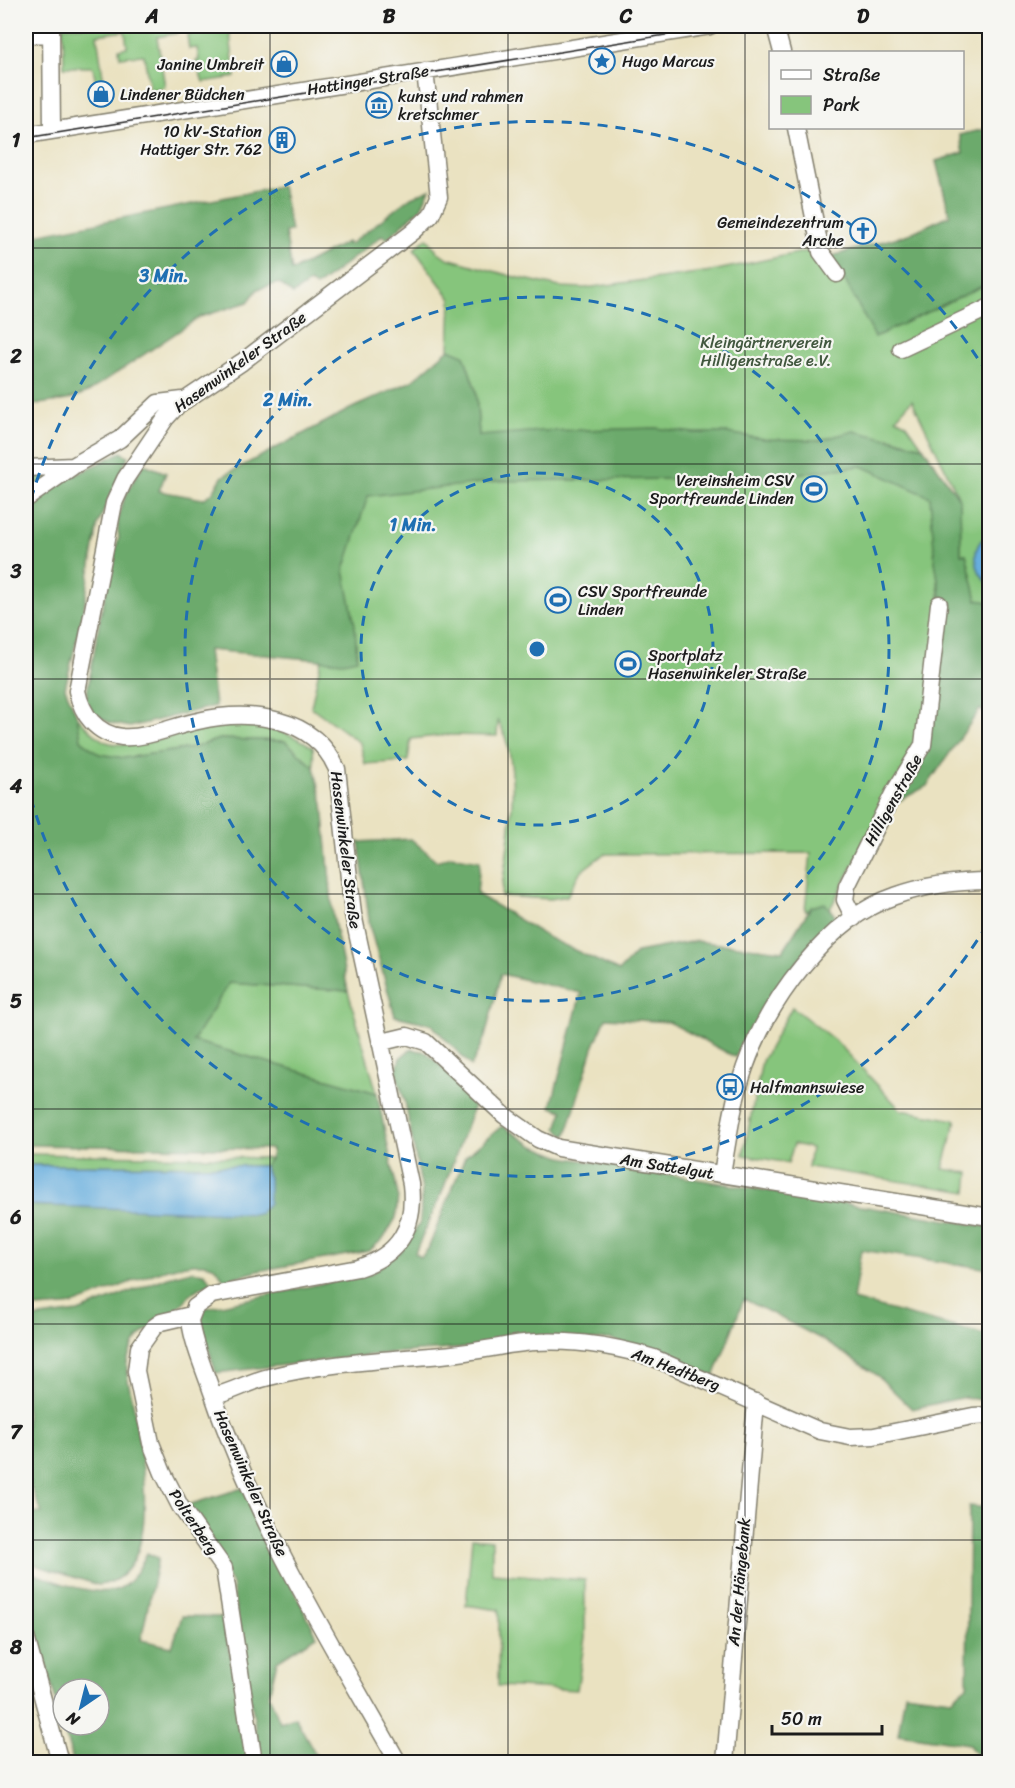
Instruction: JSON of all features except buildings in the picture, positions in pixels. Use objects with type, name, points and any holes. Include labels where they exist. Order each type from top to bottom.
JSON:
[{"type":"street","name":"Hattinger Straße","points":[[26,135],[710,26]]},
{"type":"street","points":[[775,26],[782,51]]},
{"type":"street","points":[[26,35],[51,30],[52,131]]},
{"type":"street","name":"Hasenwinkeler Straße","points":[[398,1762],[288,1567],[229,1440],[192,1330],[191,1315],[198,1303],[212,1295],[358,1268],[381,1260],[407,1229],[412,1204],[411,1184],[353,914],[339,778],[325,748],[312,736],[292,725],[243,716],[215,717],[139,735],[116,736],[90,721],[80,703],[77,684],[116,497],[125,479],[165,418],[183,400],[237,365],[413,232],[431,215],[438,203],[439,190],[425,71]]},
{"type":"street","points":[[796,129],[821,252],[837,274]]},
{"type":"street","points":[[901,349],[990,307]]},
{"type":"street","points":[[26,499],[73,466],[120,440],[158,403],[183,400]]},
{"type":"street","points":[[26,468],[73,466]]},
{"type":"street","name":"Hilligenstraße","points":[[854,918],[844,900],[847,886],[892,794],[923,745],[939,604]]},
{"type":"street","points":[[722,1174],[739,1087],[766,1020],[784,990],[810,957],[833,933],[854,918],[895,896],[926,887],[990,880]]},
{"type":"street","name":"Am Sattelgut","points":[[382,1042],[407,1036],[426,1042],[504,1115],[526,1132],[550,1145],[990,1218]]},
{"type":"street","name":"Polterberg","points":[[191,1315],[165,1320],[154,1327],[139,1348],[136,1371],[151,1443],[163,1473],[180,1506],[224,1568],[254,1762]]},
{"type":"street","name":"Am Hedtberg","points":[[214,1396],[233,1392],[261,1379],[297,1371],[474,1353],[511,1345],[567,1342],[613,1348],[654,1358],[826,1433],[850,1437],[874,1436],[972,1416],[990,1415]]},
{"type":"street","name":"An der Hängebank","points":[[725,1762],[756,1402]]},
{"type":"street","points":[[26,1637],[60,1762]]},
{"type":"green space","points":[[63,26],[139,26],[140,29],[178,26],[177,33],[157,37],[165,87],[150,90],[144,55],[120,57],[119,49],[127,47],[125,31],[97,35],[104,83],[96,84],[93,67],[64,67]]},
{"type":"green space","points":[[194,26],[229,26],[235,77],[203,82],[196,61],[199,60],[197,48],[189,49],[187,35],[195,34]]},
{"type":"green space","name":"Sportplatz Hasenwinkeler Straße","points":[[989,128],[989,603],[977,601],[966,554],[961,554],[960,500],[912,400],[896,418],[907,424],[923,447],[890,438],[930,478],[941,621],[930,723],[825,918],[805,910],[811,853],[604,854],[580,872],[567,896],[551,899],[501,896],[510,830],[512,784],[511,761],[498,721],[497,736],[447,735],[411,739],[408,761],[365,764],[360,743],[311,707],[367,445],[479,436],[476,391],[464,356],[449,349],[451,299],[414,249],[427,238],[437,251],[447,258],[560,287],[585,288],[712,271],[817,249],[833,256],[909,234],[950,215],[936,161],[963,153],[960,135]]},
{"type":"green space","points":[[989,128],[989,283],[875,337],[832,256],[909,234],[950,215],[936,161],[963,153],[960,135]]},
{"type":"green space","points":[[282,186],[291,231],[285,232],[292,271],[347,242],[349,245],[411,197],[430,189],[421,208],[387,239],[383,235],[316,287],[310,282],[293,294],[279,283],[258,289],[248,302],[200,317],[88,392],[67,400],[26,406],[26,237]]},
{"type":"green space","points":[[449,349],[464,355],[476,391],[479,436],[542,431],[656,428],[694,433],[727,433],[764,439],[821,440],[854,431],[923,447],[960,500],[961,554],[966,554],[977,600],[989,602],[989,717],[980,709],[927,786],[895,803],[927,748],[944,614],[935,562],[930,497],[862,466],[761,478],[499,481],[368,496],[344,570],[355,625],[357,659],[343,662],[208,650],[215,706],[130,727],[110,723],[93,713],[86,699],[100,618],[119,537],[121,509],[129,489],[144,464],[166,473],[159,491],[203,499],[212,493],[223,476],[350,409],[412,381]]},
{"type":"green space","points":[[121,452],[128,456],[98,524],[83,613],[65,688],[77,716],[81,740],[99,754],[124,758],[193,748],[219,739],[285,741],[314,767],[323,804],[333,915],[348,991],[229,983],[193,1041],[377,1093],[398,1195],[396,1218],[384,1238],[369,1251],[258,1271],[224,1280],[217,1269],[205,1264],[188,1265],[146,1276],[72,1305],[35,1308],[26,1300],[26,1205],[52,1206],[269,1178],[264,1166],[271,1158],[272,1149],[26,1145],[26,475],[74,476]]},
{"type":"green space","points":[[77,716],[100,739],[117,744],[149,741],[221,724],[235,723],[266,727],[285,733],[313,747],[314,767],[285,741],[219,739],[193,748],[124,758],[99,754],[81,740]]},
{"type":"green space","points":[[411,839],[437,861],[451,856],[480,861],[477,894],[549,938],[619,971],[637,952],[695,941],[783,951],[811,907],[825,903],[836,917],[781,981],[735,1057],[669,1022],[606,1018],[593,1048],[566,1136],[557,1128],[563,1111],[551,1107],[581,993],[501,974],[485,1037],[471,1066],[431,1024],[395,1016],[370,928],[359,842]]},
{"type":"green space","points":[[229,983],[348,991],[377,1093],[192,1041]]},
{"type":"green space","points":[[792,1007],[837,1042],[901,1110],[956,1120],[943,1169],[969,1173],[967,1192],[808,1167],[811,1148],[794,1144],[788,1163],[743,1155],[762,1061]]},
{"type":"green space","points":[[411,1049],[426,1052],[476,1100],[443,1190],[415,1253],[421,1257],[428,1249],[465,1157],[502,1126],[532,1145],[562,1157],[989,1227],[989,1269],[861,1250],[853,1300],[989,1336],[989,1402],[965,1397],[912,1409],[877,1375],[823,1340],[744,1299],[714,1377],[611,1339],[389,1353],[216,1373],[197,1310],[372,1273],[401,1251],[420,1223],[422,1190],[405,1102],[396,1072],[400,1058]]},
{"type":"green space","points":[[26,1154],[271,1158],[264,1166],[26,1165]]},
{"type":"green space","points":[[191,1271],[204,1273],[213,1283],[194,1291],[181,1306],[139,1337],[130,1352],[127,1363],[127,1378],[137,1424],[144,1479],[142,1536],[134,1560],[120,1577],[98,1585],[26,1562],[26,1514],[42,1513],[26,1477],[26,1319],[78,1312],[168,1277]]},
{"type":"green space","points":[[243,1488],[317,1636],[277,1661],[269,1695],[280,1722],[295,1717],[320,1762],[261,1762],[232,1584],[185,1506]]},
{"type":"green space","points":[[969,1506],[989,1508],[989,1762],[982,1762],[968,1744],[898,1734],[905,1693],[951,1699],[967,1686]]},
{"type":"green space","points":[[472,1538],[492,1540],[492,1573],[585,1580],[585,1637],[577,1690],[498,1686],[499,1610],[466,1605]]},
{"type":"green space","points":[[147,1553],[158,1558],[141,1640],[172,1647],[182,1616],[223,1617],[251,1762],[73,1762],[66,1737],[111,1737],[111,1677],[51,1677],[51,1683],[26,1607],[26,1571],[74,1587],[101,1591],[112,1591],[122,1587],[137,1572]]},
{"type":"water","points":[[989,535],[989,584],[977,565],[976,551],[978,545]]},
{"type":"water","points":[[26,1165],[264,1166],[269,1178],[269,1203],[259,1214],[26,1205]]},
{"type":"tram line","points":[[26,138],[721,26]]},
{"type":"place","name":"Hugo Marcus","points":[[602,61]]},
{"type":"place","name":"Janine Umbreit","points":[[284,64]]},
{"type":"place","name":"Lindener Büdchen","points":[[101,94]]},
{"type":"place","name":"kunst und rahmen kretschmer","points":[[379,105]]},
{"type":"place","name":"10 kV-Station Hattiger Str. 762","points":[[282,140]]},
{"type":"place","name":"Gemeindezentrum Arche","points":[[863,231]]},
{"type":"place","name":"Vereinsheim CSV Sportfreunde Linden","points":[[814,489]]},
{"type":"place","name":"CSV Sportfreunde Linden","points":[[558,600]]},
{"type":"place","name":"Sportplatz Hasenwinkeler Straße","points":[[628,664]]},
{"type":"place","name":"Halfmannswiese","points":[[730,1087]]},
{"type":"park label","name":"Kleingärtnerverein Hilligenstraße e.V.","points":[[766,351]]}]
